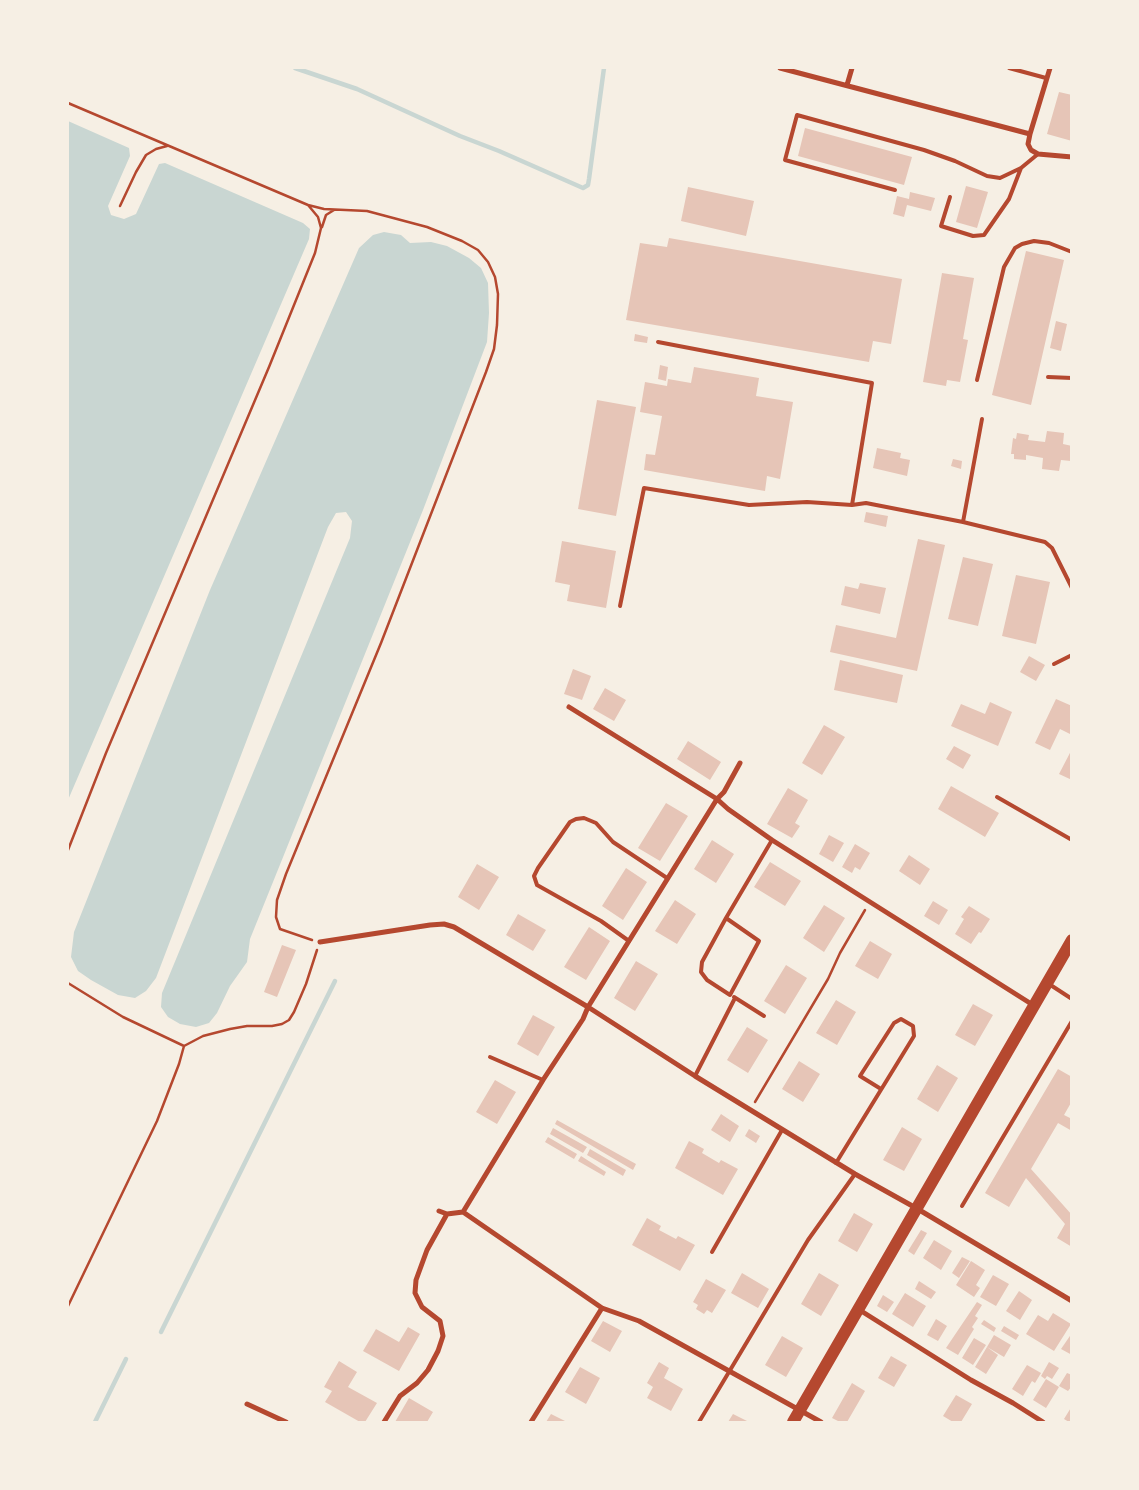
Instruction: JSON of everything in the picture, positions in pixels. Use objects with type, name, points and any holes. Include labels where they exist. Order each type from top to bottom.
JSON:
[{"type":"main road","points":[[793,1422],[1072,940]]},
{"type":"street","points":[[780,68],[1030,134]]},
{"type":"street","points":[[847,85],[852,68]]},
{"type":"street","points":[[1050,68],[1028,144],[1031,150],[1038,154],[1072,157]]},
{"type":"street","points":[[569,707],[717,799],[772,840],[1034,1005]]},
{"type":"street","points":[[463,1212],[543,1080],[583,1019],[588,1007],[628,941],[717,799],[724,792],[740,763]]},
{"type":"street","points":[[320,942],[430,925],[444,924],[454,927],[588,1007],[836,1163],[916,1208],[1072,1302]]},
{"type":"street","points":[[439,1211],[447,1214],[463,1212],[602,1308],[639,1321],[821,1422]]},
{"type":"street","points":[[384,1422],[400,1396],[428,1370],[443,1336],[440,1321],[422,1307],[415,1294],[416,1280],[427,1250],[447,1214]]},
{"type":"street","points":[[531,1422],[602,1308]]},
{"type":"street","points":[[858,1309],[971,1380],[1043,1422]]},
{"type":"street","points":[[247,1404],[286,1422]]},
{"type":"lane","points":[[1009,68],[1046,78]]},
{"type":"lane","points":[[895,190],[785,160],[797,115],[924,150],[955,161],[987,176],[1000,178],[1021,168],[1038,154]]},
{"type":"lane","points":[[950,197],[942,226],[973,236],[984,235],[1009,200],[1021,168]]},
{"type":"lane","points":[[977,380],[1004,267],[1015,248],[1034,241],[1072,252]]},
{"type":"lane","points":[[658,342],[872,383],[852,505]]},
{"type":"lane","points":[[1048,377],[1072,378]]},
{"type":"lane","points":[[964,522],[982,419]]},
{"type":"lane","points":[[620,606],[644,488],[749,505],[807,502],[852,505],[866,502],[964,522],[1045,542],[1052,548],[1072,588]]},
{"type":"lane","points":[[1054,664],[1072,655]]},
{"type":"lane","points":[[997,797],[1072,840]]},
{"type":"lane","points":[[628,941],[601,921],[537,885],[534,876],[538,868],[570,822],[584,818],[596,823],[613,842],[667,878]]},
{"type":"lane","points":[[764,1016],[707,980],[702,972],[702,962],[772,840]]},
{"type":"lane","points":[[726,918],[759,941],[730,995]]},
{"type":"lane","points":[[1047,982],[1072,999]]},
{"type":"lane","points":[[695,1076],[735,998]]},
{"type":"lane","points":[[836,1163],[914,1036],[913,1026],[902,1019],[894,1023],[860,1076],[881,1089]]},
{"type":"lane","points":[[962,1206],[1072,1021]]},
{"type":"lane","points":[[490,1057],[543,1080]]},
{"type":"lane","points":[[712,1252],[782,1130]]},
{"type":"lane","points":[[699,1422],[808,1240],[855,1174]]},
{"type":"path","points":[[68,103],[308,205],[324,209],[367,211],[427,227],[462,241],[478,250],[488,262],[495,277],[498,294],[494,349],[381,643],[277,900],[276,917],[280,929],[320,942],[306,984],[294,1012],[289,1020],[282,1024],[230,1029],[203,1036],[184,1046],[180,1064],[156,1120],[68,1306]]},
{"type":"path","points":[[120,206],[146,155],[156,149],[168,146]]},
{"type":"path","points":[[308,205],[318,217],[321,228]]},
{"type":"path","points":[[68,850],[106,752],[272,359],[315,253],[326,215],[335,210]]},
{"type":"path","points":[[750,1110],[828,979],[840,953],[870,902]]},
{"type":"path","points":[[68,983],[123,1017],[184,1046]]},
{"type":"shaded area","points":[[68,121],[129,148],[130,156],[108,206],[111,215],[124,219],[136,214],[159,164],[165,163],[303,223],[310,229],[309,239],[68,800]]},
{"type":"shaded area","points":[[384,232],[401,235],[410,243],[431,242],[447,246],[469,258],[481,268],[488,283],[489,313],[487,342],[423,510],[250,939],[247,962],[230,986],[217,1013],[209,1023],[196,1027],[180,1024],[168,1017],[161,1007],[162,993],[350,538],[352,521],[346,512],[336,513],[328,527],[156,978],[146,991],[135,998],[118,995],[91,980],[78,971],[71,957],[74,932],[210,590],[359,248],[373,235]]},
{"type":"building","points":[[1059,92],[1072,95],[1072,141],[1047,134]]},
{"type":"building","points":[[805,128],[912,157],[904,185],[798,156]]},
{"type":"building","points":[[966,186],[988,192],[977,228],[956,222]]},
{"type":"building","points":[[688,187],[754,201],[746,236],[681,221]]},
{"type":"building","points":[[910,192],[935,198],[931,211],[907,205],[904,217],[893,214],[897,196],[909,199]]},
{"type":"building","points":[[669,238],[902,279],[891,344],[873,341],[869,362],[626,320],[640,243],[667,247]]},
{"type":"building","points":[[1026,251],[1064,260],[1031,405],[992,395]]},
{"type":"building","points":[[942,273],[974,278],[963,339],[968,340],[960,382],[947,380],[946,386],[923,382]]},
{"type":"building","points":[[1056,321],[1067,324],[1061,351],[1050,348]]},
{"type":"building","points":[[635,334],[648,337],[647,343],[634,341]]},
{"type":"building","points":[[660,365],[668,367],[666,381],[658,379]]},
{"type":"building","points":[[694,367],[759,378],[756,396],[793,402],[780,479],[767,476],[765,491],[644,470],[646,454],[655,455],[662,416],[640,412],[645,382],[667,386],[668,379],[691,383]]},
{"type":"building","points":[[597,400],[636,407],[616,516],[578,509]]},
{"type":"building","points":[[1047,431],[1064,433],[1063,444],[1072,446],[1071,461],[1061,460],[1059,471],[1042,469],[1043,458],[1026,455],[1026,460],[1014,459],[1014,454],[1011,454],[1013,438],[1016,439],[1017,433],[1029,435],[1028,440],[1045,442]]},
{"type":"building","points":[[877,448],[901,453],[900,458],[910,460],[907,476],[873,468]]},
{"type":"building","points":[[953,459],[962,461],[961,469],[951,466]]},
{"type":"building","points":[[866,512],[888,516],[886,527],[864,522]]},
{"type":"building","points":[[918,539],[945,545],[917,671],[830,652],[836,625],[896,638]]},
{"type":"building","points":[[562,541],[616,551],[606,608],[567,601],[570,585],[555,582]]},
{"type":"building","points":[[963,557],[993,564],[978,626],[948,619]]},
{"type":"building","points":[[1016,575],[1050,582],[1036,644],[1002,636]]},
{"type":"building","points":[[860,583],[886,588],[880,614],[841,605],[845,586],[858,589]]},
{"type":"building","points":[[1029,656],[1045,665],[1036,681],[1020,672]]},
{"type":"building","points":[[840,660],[903,675],[897,703],[834,690]]},
{"type":"building","points":[[573,669],[591,676],[582,700],[564,694]]},
{"type":"building","points":[[605,688],[626,700],[614,721],[593,709]]},
{"type":"building","points":[[1056,699],[1072,706],[1072,735],[1060,729],[1050,750],[1035,743]]},
{"type":"building","points":[[990,702],[1012,712],[998,746],[951,726],[961,704],[985,714]]},
{"type":"building","points":[[824,725],[845,737],[822,775],[802,763]]},
{"type":"building","points":[[688,741],[721,762],[710,780],[677,759]]},
{"type":"building","points":[[954,746],[971,755],[963,769],[946,759]]},
{"type":"building","points":[[1072,749],[1072,780],[1059,774]]},
{"type":"building","points":[[951,786],[999,813],[985,837],[938,809]]},
{"type":"building","points":[[788,788],[808,800],[795,823],[800,826],[792,838],[767,824]]},
{"type":"building","points":[[666,803],[688,816],[660,861],[638,848]]},
{"type":"building","points":[[829,835],[844,843],[833,862],[819,854]]},
{"type":"building","points":[[712,840],[734,854],[716,883],[694,869]]},
{"type":"building","points":[[855,844],[870,853],[860,870],[855,867],[852,873],[842,867]]},
{"type":"building","points":[[909,855],[930,869],[920,885],[899,871]]},
{"type":"building","points":[[770,862],[801,881],[785,906],[754,887]]},
{"type":"building","points":[[477,864],[499,877],[479,910],[458,897]]},
{"type":"building","points":[[626,868],[647,882],[623,920],[602,906]]},
{"type":"building","points":[[675,900],[696,914],[677,944],[655,931]]},
{"type":"building","points":[[933,901],[948,910],[939,925],[924,916]]},
{"type":"building","points":[[824,905],[845,918],[824,952],[803,938]]},
{"type":"building","points":[[969,906],[990,919],[971,944],[955,934],[964,919],[961,917]]},
{"type":"building","points":[[518,914],[546,930],[533,951],[506,935]]},
{"type":"building","points":[[589,927],[610,941],[586,980],[564,967]]},
{"type":"building","points":[[870,941],[892,954],[878,979],[855,966]]},
{"type":"building","points":[[282,945],[296,950],[277,997],[264,992]]},
{"type":"building","points":[[636,961],[658,974],[635,1011],[614,998]]},
{"type":"building","points":[[786,965],[807,978],[785,1014],[764,1001]]},
{"type":"building","points":[[836,1000],[856,1012],[837,1045],[816,1033]]},
{"type":"building","points":[[973,1004],[993,1015],[975,1046],[955,1035]]},
{"type":"building","points":[[533,1015],[555,1027],[538,1056],[517,1044]]},
{"type":"building","points":[[747,1027],[768,1040],[748,1073],[727,1060]]},
{"type":"building","points":[[799,1061],[820,1074],[803,1102],[782,1089]]},
{"type":"building","points":[[937,1065],[958,1078],[938,1112],[917,1099]]},
{"type":"building","points":[[1058,1069],[1072,1077],[1072,1101],[1064,1115],[1072,1119],[1072,1131],[1058,1123],[1031,1169],[1072,1215],[1072,1247],[1057,1238],[1065,1224],[1026,1178],[1009,1207],[985,1193]]},
{"type":"building","points":[[495,1080],[516,1092],[497,1124],[476,1112]]},
{"type":"building","points":[[721,1114],[739,1126],[730,1142],[711,1130]]},
{"type":"building","points":[[557,1120],[636,1164],[633,1170],[555,1124]]},
{"type":"building","points":[[902,1127],[922,1139],[904,1171],[883,1160]]},
{"type":"building","points":[[553,1128],[587,1147],[583,1153],[550,1134]]},
{"type":"building","points":[[749,1129],[760,1136],[756,1143],[745,1136]]},
{"type":"building","points":[[548,1137],[577,1154],[574,1159],[545,1142]]},
{"type":"building","points":[[689,1141],[704,1149],[702,1153],[719,1163],[721,1160],[738,1169],[723,1195],[675,1168]]},
{"type":"building","points":[[590,1149],[626,1170],[623,1176],[587,1155]]},
{"type":"building","points":[[581,1156],[606,1172],[604,1176],[578,1161]]},
{"type":"building","points":[[854,1213],[873,1224],[857,1252],[838,1241]]},
{"type":"building","points":[[647,1218],[661,1226],[659,1230],[676,1239],[678,1236],[695,1245],[680,1271],[632,1245]]},
{"type":"building","points":[[921,1230],[927,1233],[914,1255],[908,1251]]},
{"type":"building","points":[[934,1240],[952,1251],[941,1270],[923,1258]]},
{"type":"building","points":[[962,1257],[970,1261],[959,1278],[952,1273]]},
{"type":"building","points":[[971,1261],[985,1270],[976,1285],[980,1288],[974,1297],[956,1285]]},
{"type":"building","points":[[742,1273],[769,1289],[758,1308],[731,1293]]},
{"type":"building","points":[[819,1273],[839,1285],[821,1316],[801,1304]]},
{"type":"building","points":[[993,1275],[1009,1284],[996,1306],[980,1297]]},
{"type":"building","points":[[706,1279],[726,1290],[712,1313],[707,1310],[704,1314],[696,1309],[698,1305],[693,1302]]},
{"type":"building","points":[[919,1281],[936,1292],[931,1299],[915,1289]]},
{"type":"building","points":[[1019,1291],[1032,1300],[1020,1320],[1006,1311]]},
{"type":"building","points":[[905,1293],[926,1306],[913,1327],[892,1314]]},
{"type":"building","points":[[883,1295],[894,1302],[887,1312],[877,1306]]},
{"type":"building","points":[[977,1302],[982,1305],[975,1316],[978,1318],[972,1327],[974,1329],[958,1355],[946,1348]]},
{"type":"building","points":[[1053,1313],[1071,1324],[1054,1351],[1026,1334],[1038,1315],[1048,1321]]},
{"type":"building","points":[[936,1319],[947,1326],[938,1341],[927,1335]]},
{"type":"building","points":[[984,1320],[996,1328],[994,1332],[981,1324]]},
{"type":"building","points":[[603,1321],[622,1331],[610,1352],[591,1341]]},
{"type":"building","points":[[1004,1326],[1019,1335],[1016,1340],[1001,1331]]},
{"type":"building","points":[[408,1327],[420,1334],[399,1371],[363,1351],[376,1329],[399,1342]]},
{"type":"building","points":[[1072,1333],[1072,1355],[1061,1349]]},
{"type":"building","points":[[994,1335],[1011,1345],[1004,1357],[987,1347]]},
{"type":"building","points":[[782,1336],[803,1348],[786,1377],[765,1365]]},
{"type":"building","points":[[974,1338],[986,1345],[973,1365],[962,1358]]},
{"type":"building","points":[[987,1347],[998,1355],[986,1374],[975,1367]]},
{"type":"building","points":[[891,1356],[907,1365],[894,1387],[878,1378]]},
{"type":"building","points":[[339,1361],[357,1372],[348,1387],[377,1403],[365,1422],[360,1422],[325,1402],[332,1391],[324,1387]]},
{"type":"building","points":[[659,1362],[669,1368],[664,1378],[683,1389],[671,1411],[647,1398],[653,1387],[647,1383]]},
{"type":"building","points":[[1049,1362],[1059,1368],[1052,1379],[1047,1376],[1045,1379],[1041,1376]]},
{"type":"building","points":[[1027,1365],[1041,1373],[1035,1383],[1032,1381],[1023,1396],[1012,1389]]},
{"type":"building","points":[[580,1367],[600,1378],[586,1404],[565,1392]]},
{"type":"building","points":[[1067,1373],[1072,1375],[1072,1386],[1068,1391],[1059,1386]]},
{"type":"building","points":[[1046,1379],[1059,1387],[1046,1408],[1033,1400]]},
{"type":"building","points":[[852,1383],[865,1391],[847,1422],[840,1422],[832,1418]]},
{"type":"building","points":[[956,1395],[972,1404],[961,1422],[953,1422],[943,1416]]},
{"type":"building","points":[[409,1398],[433,1412],[427,1422],[395,1422]]},
{"type":"building","points":[[1072,1406],[1072,1422],[1069,1422],[1064,1419]]},
{"type":"building","points":[[551,1414],[567,1422],[546,1422]]},
{"type":"building","points":[[733,1414],[749,1422],[728,1422]]},
{"type":"waterway","points":[[295,68],[357,89],[460,136],[583,188],[588,185],[604,68]]},
{"type":"waterway","points":[[161,1332],[335,981]]},
{"type":"waterway","points":[[95,1422],[126,1359]]}]
